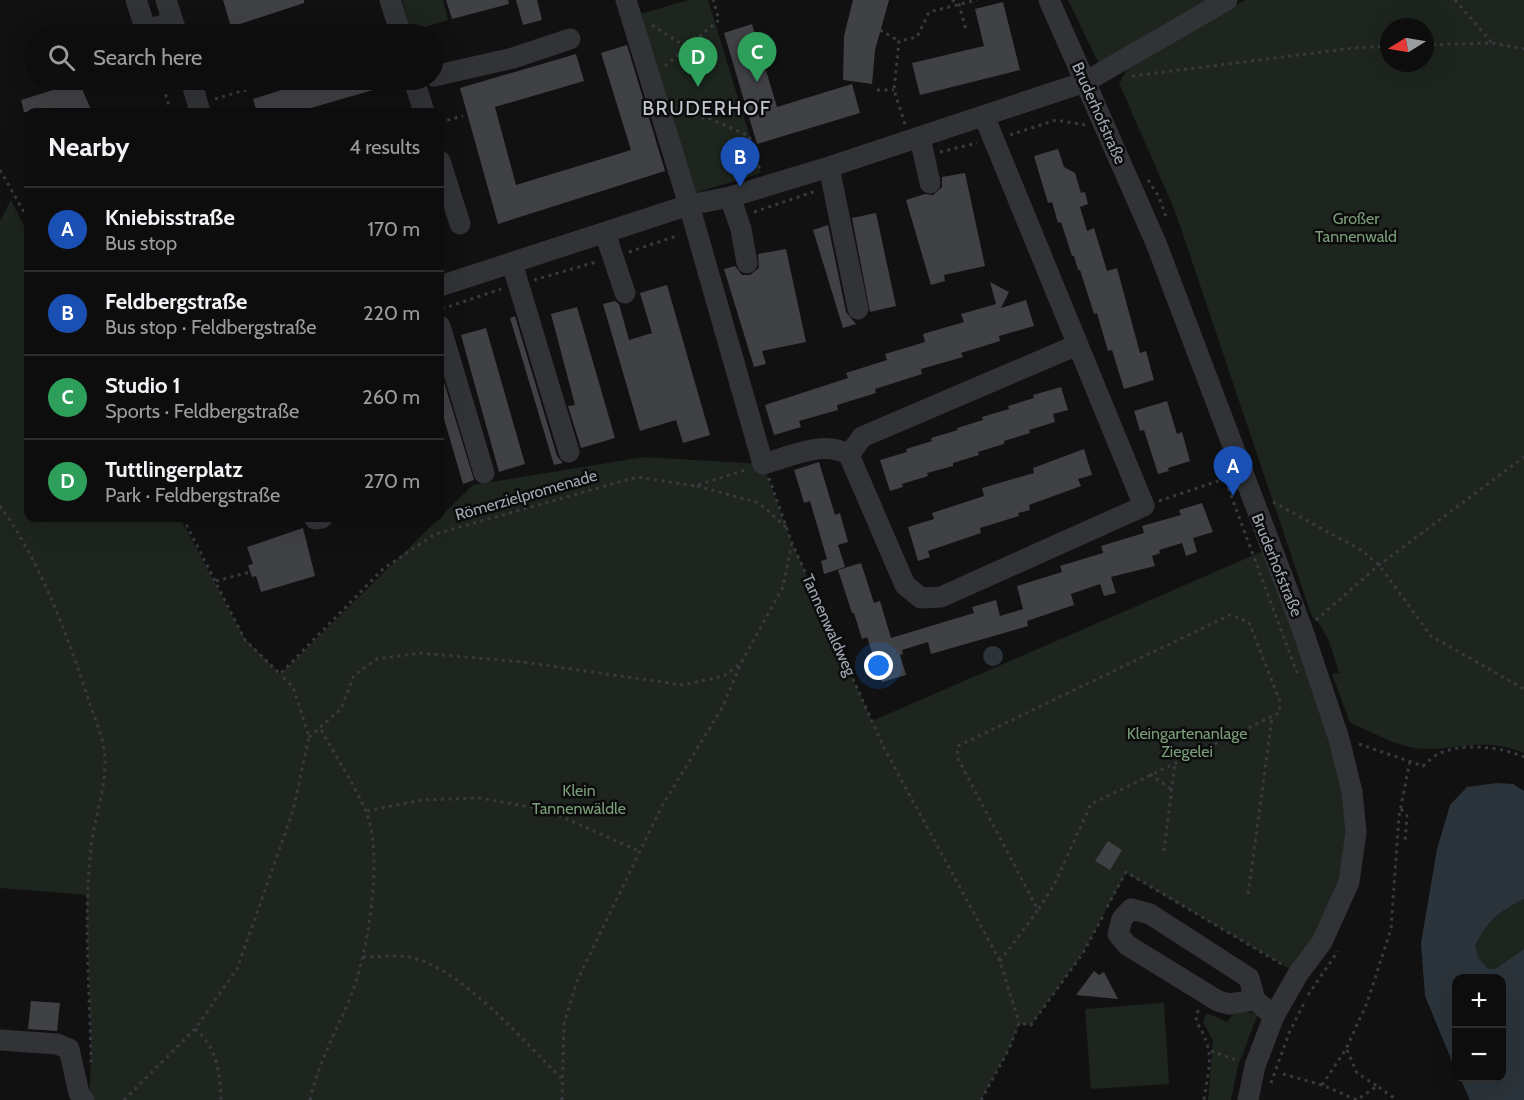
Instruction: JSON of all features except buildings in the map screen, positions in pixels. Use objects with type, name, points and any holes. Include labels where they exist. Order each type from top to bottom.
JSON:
[{"type":"street","points":[[136,0],[144,24]]},
{"type":"street","points":[[166,0],[174,24]]},
{"type":"street","points":[[390,0],[398,24]]},
{"type":"street","name":"Bruderhofstraße","points":[[1049,0],[1156,243],[1233,477],[1303,631],[1339,740],[1352,792],[1356,832],[1349,882],[1323,942],[1298,974],[1274,1016],[1255,1066],[1248,1100]]},
{"type":"street","points":[[444,285],[689,206],[765,186],[831,176],[918,145],[984,116],[1085,82],[1227,0]]},
{"type":"street","points":[[629,9],[696,229],[763,464],[824,447],[839,448],[849,455],[905,585],[921,598],[940,597],[1144,506],[984,116]]},
{"type":"street","points":[[444,74],[513,58],[570,39]]},
{"type":"street","points":[[194,90],[199,108]]},
{"type":"street","points":[[422,90],[424,108]]},
{"type":"street","points":[[918,145],[930,183]]},
{"type":"street","points":[[444,174],[460,224]]},
{"type":"street","points":[[831,176],[858,309]]},
{"type":"street","points":[[730,197],[747,264]]},
{"type":"street","points":[[605,232],[625,293]]},
{"type":"street","points":[[512,263],[569,452]]},
{"type":"street","points":[[444,339],[484,473]]},
{"type":"street","points":[[849,455],[862,437],[1077,345]]},
{"type":"street","points":[[1255,1000],[1229,1004],[1206,994],[1127,945],[1118,934],[1122,919],[1131,909],[1150,914],[1249,978],[1255,1000],[1274,1016]]},
{"type":"street","points":[[0,1040],[57,1044],[69,1049],[79,1093],[84,1100]]},
{"type":"path","points":[[650,79],[719,20],[713,0]]},
{"type":"path","points":[[952,0],[960,4]]},
{"type":"path","points":[[880,30],[899,41],[917,37],[929,12],[977,0]]},
{"type":"path","points":[[1455,0],[1492,43]]},
{"type":"path","points":[[960,4],[966,30]]},
{"type":"path","points":[[629,9],[686,47]]},
{"type":"path","points":[[899,41],[894,90],[918,145],[994,139],[1056,120],[1086,125],[1082,116]]},
{"type":"path","points":[[1434,45],[1492,43],[1524,49]]},
{"type":"path","points":[[1124,77],[1380,47]]},
{"type":"path","points":[[164,90],[170,108]]},
{"type":"path","points":[[199,108],[250,90]]},
{"type":"path","points":[[877,90],[894,90]]},
{"type":"path","points":[[659,108],[687,116],[711,119],[749,136],[765,186]]},
{"type":"path","points":[[444,121],[463,117]]},
{"type":"path","points":[[0,170],[24,212]]},
{"type":"path","points":[[737,218],[831,176]]},
{"type":"path","points":[[444,308],[613,257],[696,229]]},
{"type":"path","points":[[1303,631],[1379,565],[1524,457]]},
{"type":"path","name":"Römerzielpromenade","points":[[280,674],[383,569],[435,534],[637,477],[652,477],[695,486],[763,464]]},
{"type":"path","name":"Tannenwaldweg","points":[[763,464],[792,543],[884,748],[1000,961],[1019,1023]]},
{"type":"path","points":[[1144,506],[1233,477],[1361,550],[1379,565],[1431,636],[1524,689]]},
{"type":"path","points":[[1233,477],[1300,683]]},
{"type":"path","points":[[695,486],[759,503],[788,530]]},
{"type":"path","points":[[0,506],[19,532],[75,658],[104,749],[100,810],[91,845],[87,895],[86,946],[91,1068]]},
{"type":"path","points":[[124,1100],[195,1029],[237,969],[293,811],[309,736],[293,687],[245,639],[185,522]]},
{"type":"path","points":[[562,1100],[564,1024],[577,981],[639,851],[686,765],[722,708],[741,663],[783,587],[792,543]]},
{"type":"path","points":[[216,581],[250,572]]},
{"type":"path","points":[[1000,961],[1038,910],[1054,885],[1091,804],[1279,713],[1280,702],[1250,622],[1230,615],[958,746],[957,757],[1038,910]]},
{"type":"path","points":[[309,736],[341,709],[354,675],[377,658],[420,653],[523,662],[683,684],[724,676],[741,663]]},
{"type":"path","points":[[1248,894],[1272,718]]},
{"type":"path","points":[[310,1100],[318,1068],[351,996],[363,957],[373,882],[374,852],[366,811],[320,729]]},
{"type":"path","points":[[1339,740],[1423,766],[1440,752],[1458,748],[1487,749],[1515,753],[1524,757]]},
{"type":"path","points":[[1322,1085],[1346,1049],[1367,1004],[1391,929],[1401,809],[1410,761]]},
{"type":"path","points":[[1164,851],[1175,763]]},
{"type":"path","points":[[1150,774],[1172,790]]},
{"type":"path","points":[[366,811],[421,800],[479,798],[544,809],[639,851]]},
{"type":"path","points":[[1401,809],[1407,816],[1405,843]]},
{"type":"path","points":[[363,957],[408,957],[437,967],[463,984],[563,1079]]},
{"type":"path","points":[[1204,1100],[1211,1051],[1208,1040],[1196,1021],[1200,1004],[1206,994]]},
{"type":"path","points":[[195,1029],[208,1040],[220,1070],[221,1100]]},
{"type":"path","points":[[1346,1049],[1357,1073],[1397,1100]]},
{"type":"path","points":[[1211,1051],[1236,1060]]},
{"type":"path","points":[[1283,1074],[1322,1085],[1357,1100],[1377,1086]]},
{"type":"green space","points":[[402,0],[443,0],[448,20],[435,24],[409,24]]},
{"type":"green space","points":[[688,0],[708,0],[761,173],[695,193],[640,14]]},
{"type":"green space","points":[[1068,0],[1212,0],[1109,60],[1098,62]]},
{"type":"green space","name":"Großer Tannenwald","points":[[1245,0],[1524,0],[1524,753],[1492,745],[1438,749],[1410,747],[1395,743],[1350,723],[1332,674],[1339,673],[1332,650],[1322,628],[1312,617],[1175,211],[1119,83],[1127,70]]},
{"type":"green space","name":"Klein Tannenwäldle","points":[[11,200],[24,226],[24,522],[182,522],[245,639],[280,674],[435,522],[444,522],[444,513],[473,485],[644,457],[763,464],[792,543],[872,721],[1270,548],[1339,739],[1349,882],[1298,974],[1126,873],[1083,953],[1031,1025],[1019,1024],[1009,1049],[981,1100],[89,1100],[91,1049],[87,895],[0,888],[0,221]]},
{"type":"green space","points":[[1524,899],[1524,949],[1495,969],[1487,968],[1479,958],[1475,945],[1495,917]]},
{"type":"green space","points":[[1164,1003],[1169,1084],[1091,1089],[1085,1009]]},
{"type":"green space","points":[[1236,1011],[1258,1014],[1238,1066],[1231,1100],[1208,1100],[1213,1041],[1203,1022],[1207,1013],[1227,1022]]},
{"type":"shaded area","points":[[993,646],[1000,649],[1003,656],[1000,663],[993,666],[986,663],[983,656],[986,649]]},
{"type":"shaded area","points":[[1497,783],[1513,784],[1524,791],[1524,899],[1495,917],[1475,946],[1479,958],[1487,968],[1495,969],[1524,949],[1524,1100],[1470,1100],[1462,1082],[1506,1082],[1506,974],[1452,974],[1452,1061],[1425,996],[1421,943],[1437,849],[1450,805],[1467,787]]},
{"type":"place","name":"Studio 1","points":[[757,82]]},
{"type":"place","name":"Tuttlingerplatz","points":[[698,87]]},
{"type":"place","name":"Feldbergstraße","points":[[740,187]]},
{"type":"place","name":"Kniebisstraße","points":[[1233,496]]},
{"type":"district","name":"BRUDERHOF","points":[[707,108]]},
{"type":"park label","name":"Kleingartenanlage Ziegelei","points":[[1187,742]]}]
